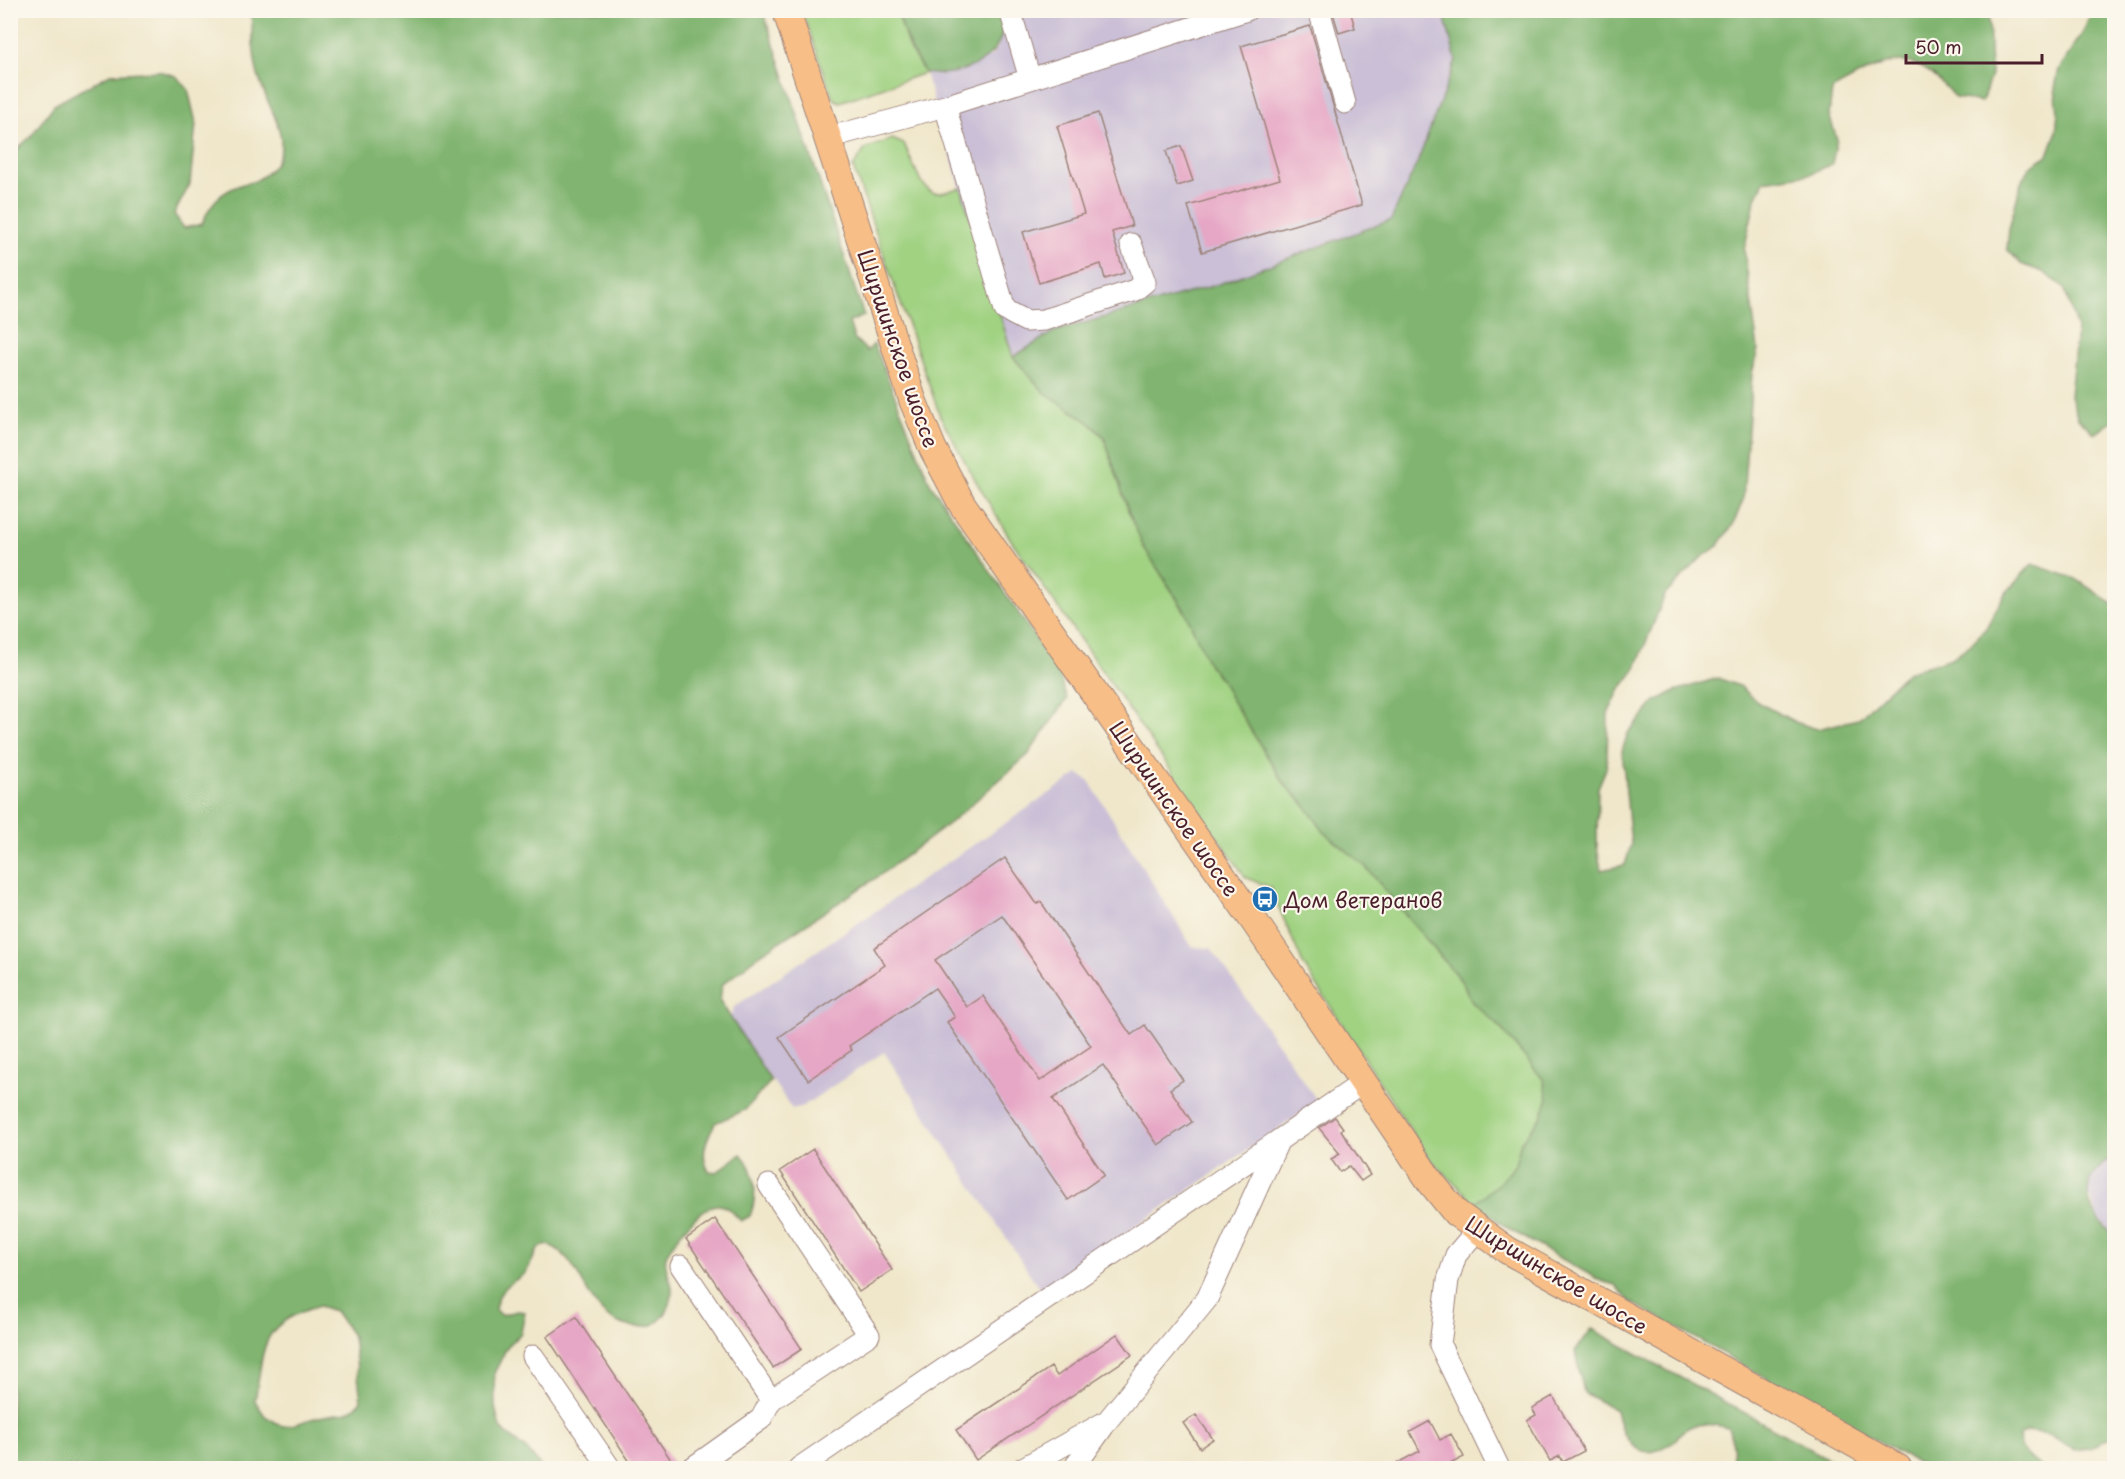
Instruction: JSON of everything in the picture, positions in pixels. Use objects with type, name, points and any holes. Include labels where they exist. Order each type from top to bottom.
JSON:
[{"type":"main road","name":"Ширшинское шоссе","points":[[786,10],[913,401],[933,449],[962,504],[1455,1214],[1507,1250],[1898,1468]]},
{"type":"lane","points":[[1010,10],[1030,79]]},
{"type":"lane","points":[[827,138],[945,106],[1247,10]]},
{"type":"lane","points":[[1319,10],[1345,103]]},
{"type":"lane","points":[[945,106],[1005,310],[1026,321],[1044,320],[1135,291],[1145,282],[1131,244]]},
{"type":"lane","points":[[799,1468],[1364,1082]]},
{"type":"lane","points":[[1077,1468],[1076,1465],[1107,1421],[1207,1299],[1278,1142]]},
{"type":"lane","points":[[692,1468],[761,1419],[771,1400],[869,1335],[769,1185]]},
{"type":"lane","points":[[1477,1230],[1456,1255],[1448,1280],[1440,1345],[1499,1468]]},
{"type":"lane","points":[[681,1266],[771,1400]]},
{"type":"lane","points":[[532,1356],[610,1468]]},
{"type":"lane","points":[[1023,1468],[1107,1421]]},
{"type":"shaded area","points":[[1002,10],[1443,11],[1456,60],[1418,161],[1391,220],[1216,285],[1053,332],[1013,357],[925,73],[939,75],[962,71],[991,56],[998,47],[1005,25]]},
{"type":"shaded area","points":[[1078,774],[1089,781],[1192,947],[1211,948],[1318,1102],[1041,1291],[884,1052],[803,1106],[792,1109],[730,1019],[734,1007]]},
{"type":"shaded area","points":[[2114,1156],[2114,1236],[2097,1215],[2087,1187],[2090,1178],[2102,1164]]},
{"type":"green space","points":[[2093,10],[2114,11],[2114,420],[2095,434],[2078,418],[2070,396],[2077,329],[2064,287],[2043,272],[2021,264],[2007,249],[2009,229],[2021,183],[2029,167],[2048,155],[2056,133],[2058,112],[2055,88],[2059,69],[2082,34]]},
{"type":"green space","points":[[251,11],[763,11],[864,316],[849,322],[854,338],[867,351],[874,344],[930,483],[1058,671],[1067,699],[1028,755],[951,822],[879,876],[762,953],[722,985],[720,1001],[771,1081],[745,1110],[715,1123],[704,1153],[709,1171],[717,1172],[741,1154],[753,1175],[755,1192],[753,1208],[750,1216],[741,1221],[725,1207],[712,1206],[696,1217],[680,1234],[666,1257],[672,1296],[664,1316],[653,1325],[638,1327],[620,1323],[606,1315],[596,1304],[571,1264],[562,1253],[549,1245],[540,1247],[525,1273],[501,1293],[495,1310],[502,1315],[517,1311],[525,1312],[521,1333],[507,1347],[494,1374],[495,1407],[500,1428],[529,1452],[542,1468],[11,1468],[11,155],[31,136],[54,105],[110,74],[159,71],[176,76],[188,89],[196,123],[190,184],[174,214],[184,228],[202,224],[209,210],[222,194],[258,179],[273,167],[280,155],[279,129],[256,67]],"holes":[[[319,1306],[335,1311],[353,1337],[361,1400],[354,1408],[345,1412],[282,1426],[265,1416],[255,1401],[268,1340],[275,1329],[299,1313]]]},
{"type":"green space","points":[[802,11],[897,11],[909,49],[925,73],[840,102],[833,99]]},
{"type":"green space","points":[[897,11],[1002,11],[1003,27],[1000,41],[982,61],[969,68],[940,74],[925,73],[908,43]]},
{"type":"green space","points":[[1443,11],[1986,11],[1989,16],[1991,75],[1982,102],[1955,98],[1939,80],[1911,63],[1897,62],[1883,65],[1832,90],[1829,115],[1837,139],[1832,164],[1810,174],[1764,181],[1755,201],[1744,250],[1758,349],[1752,374],[1743,500],[1734,523],[1719,545],[1700,559],[1665,595],[1635,670],[1619,691],[1608,714],[1607,766],[1598,788],[1597,846],[1601,870],[1625,865],[1631,844],[1622,751],[1628,733],[1656,701],[1675,691],[1718,678],[1741,687],[1757,702],[1795,722],[1817,729],[1858,719],[1907,672],[1952,658],[1971,644],[1986,628],[2004,595],[2032,564],[2076,579],[2114,605],[2114,1156],[2106,1160],[2091,1180],[2088,1197],[2095,1214],[2114,1236],[2114,1434],[2093,1447],[2075,1450],[2049,1434],[2026,1431],[2019,1436],[2021,1446],[2026,1454],[2042,1468],[1926,1468],[1629,1301],[1615,1285],[1601,1281],[1509,1229],[1475,1203],[1500,1182],[1515,1165],[1521,1142],[1541,1117],[1548,1098],[1543,1079],[1498,1025],[1472,1002],[1462,982],[1365,866],[1324,832],[1302,801],[1286,786],[1221,679],[1209,665],[1185,611],[1143,546],[1128,510],[1104,437],[1090,423],[1044,392],[1013,357],[1053,332],[1216,285],[1391,220],[1418,161],[1456,60]]},
{"type":"green space","points":[[892,139],[904,144],[921,181],[931,192],[940,193],[961,188],[1013,357],[1044,392],[1090,423],[1104,437],[1128,510],[1154,563],[1195,628],[1209,665],[1221,679],[1286,786],[1365,866],[1462,982],[1472,1002],[1498,1025],[1543,1079],[1548,1098],[1541,1117],[1521,1142],[1515,1165],[1500,1182],[1475,1203],[1428,1157],[1303,964],[1270,887],[1246,878],[1011,540],[940,416],[853,167],[865,149]]},
{"type":"green space","points":[[1592,1329],[1845,1468],[1729,1468],[1733,1458],[1733,1448],[1728,1428],[1711,1425],[1688,1428],[1674,1441],[1652,1451],[1643,1451],[1635,1447],[1623,1432],[1616,1410],[1584,1393],[1575,1351]]},
{"type":"building","points":[[1332,10],[1350,10],[1355,28],[1339,33]]},
{"type":"building","points":[[1310,26],[1362,205],[1202,252],[1188,206],[1280,179],[1241,46]]},
{"type":"building","points":[[1098,113],[1132,226],[1112,232],[1124,273],[1105,279],[1101,264],[1039,283],[1023,232],[1084,214],[1057,126]]},
{"type":"building","points":[[1181,146],[1193,181],[1177,186],[1166,151]]},
{"type":"building","points":[[1005,858],[1037,904],[1041,902],[1131,1035],[1145,1025],[1183,1080],[1170,1089],[1192,1122],[1158,1145],[1103,1065],[1053,1099],[1104,1175],[1068,1200],[947,1022],[955,1017],[935,988],[849,1046],[852,1050],[808,1080],[779,1037],[885,965],[874,948]],"holes":[[[1002,915],[1091,1046],[1040,1081],[983,996],[967,1007],[935,960]]]},
{"type":"building","points":[[1335,1117],[1370,1175],[1361,1181],[1349,1166],[1340,1172],[1331,1159],[1340,1154],[1319,1128]]},
{"type":"building","points":[[813,1149],[892,1270],[859,1292],[780,1171]]},
{"type":"building","points":[[715,1219],[802,1349],[773,1368],[686,1239]]},
{"type":"building","points":[[576,1317],[673,1463],[664,1468],[634,1468],[547,1337]]},
{"type":"building","points":[[1117,1334],[1132,1355],[976,1460],[956,1430],[1051,1367],[1057,1376]]},
{"type":"building","points":[[1553,1396],[1584,1451],[1563,1462],[1560,1456],[1550,1461],[1527,1420],[1536,1415],[1532,1408]]},
{"type":"building","points":[[1196,1415],[1213,1439],[1200,1448],[1183,1423]]},
{"type":"building","points":[[1430,1421],[1440,1440],[1451,1434],[1464,1457],[1442,1468],[1388,1468],[1420,1451],[1410,1432]]},
{"type":"place","name":"Дом ветеранов","points":[[1265,899]]}]
